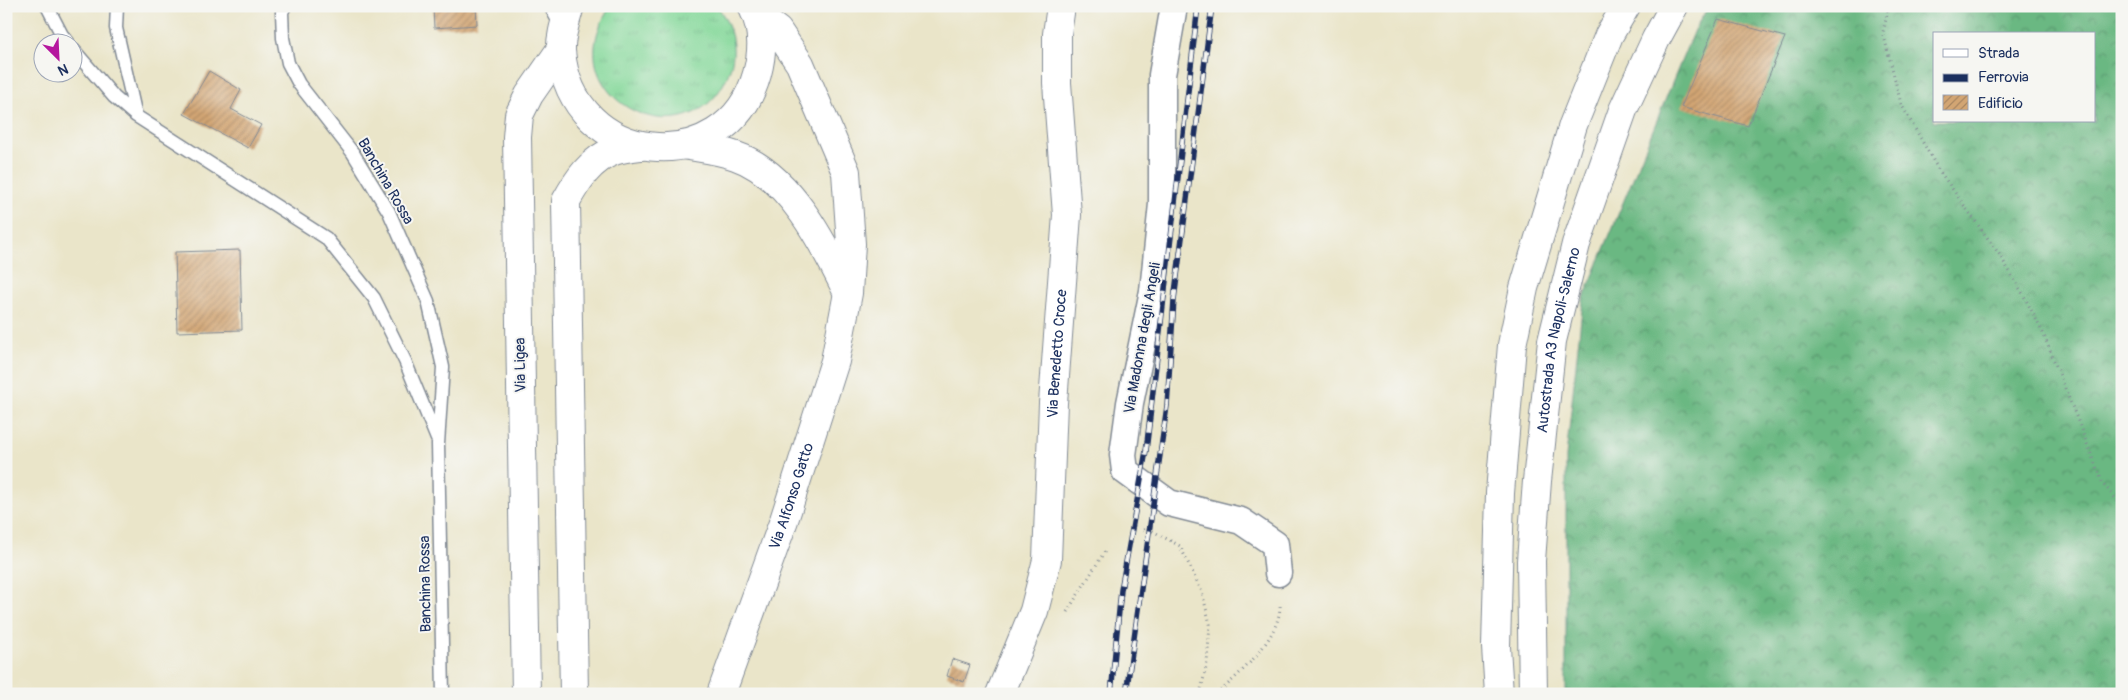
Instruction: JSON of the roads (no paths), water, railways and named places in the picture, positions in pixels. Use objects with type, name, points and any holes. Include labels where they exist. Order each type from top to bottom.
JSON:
[{"type":"main road","name":"Via Benedetto Croce","points":[[1000,694],[1034,611],[1047,560],[1053,403],[1067,215],[1057,83],[1057,34],[1061,6]]},
{"type":"main road","points":[[1499,694],[1496,647],[1497,575],[1505,415],[1512,345],[1524,288],[1573,125],[1609,35],[1626,6]]},
{"type":"main road","name":"Autostrada A3 Napoli-Salerno","points":[[1533,694],[1531,561],[1537,481],[1552,342],[1576,244],[1623,110],[1656,39],[1674,6]]},
{"type":"main road","points":[[683,146],[712,133],[726,124],[742,107],[754,86],[761,62],[762,38],[754,11]]},
{"type":"main road","name":"Via Alfonso Gatto","points":[[721,694],[784,520],[835,361],[848,293],[851,244],[846,172],[800,64],[778,31],[754,11]]},
{"type":"main road","points":[[561,23],[566,78],[577,102],[596,124],[617,137],[641,146],[662,148],[683,146],[737,156],[774,180],[789,196],[822,241],[848,293]]},
{"type":"main road","name":"Via Ligea","points":[[526,694],[517,137],[519,115],[561,23]]},
{"type":"main road","points":[[574,694],[566,201],[578,179],[592,165],[612,151],[641,146]]},
{"type":"street","name":"Via Madonna degli Angeli","points":[[1174,6],[1162,74],[1162,204],[1153,291],[1130,403],[1123,455],[1125,471],[1169,502],[1241,521],[1276,544],[1278,573]]},
{"type":"lane","points":[[46,6],[60,32]]},
{"type":"lane","points":[[117,6],[116,28],[136,116]]},
{"type":"lane","name":"Banchina Rossa","points":[[285,6],[282,12],[283,38],[288,63],[299,84],[353,153],[389,212],[428,301],[443,367],[438,444],[443,694]]},
{"type":"lane","name":"Banchina Rossa","points":[[82,60],[114,97],[136,116],[326,238],[374,298],[405,361],[438,444]]},
{"type":"railway","points":[[1111,694],[1121,590],[1146,451],[1198,6]]},
{"type":"railway","points":[[1126,694],[1167,406],[1174,300],[1212,6]]}]
